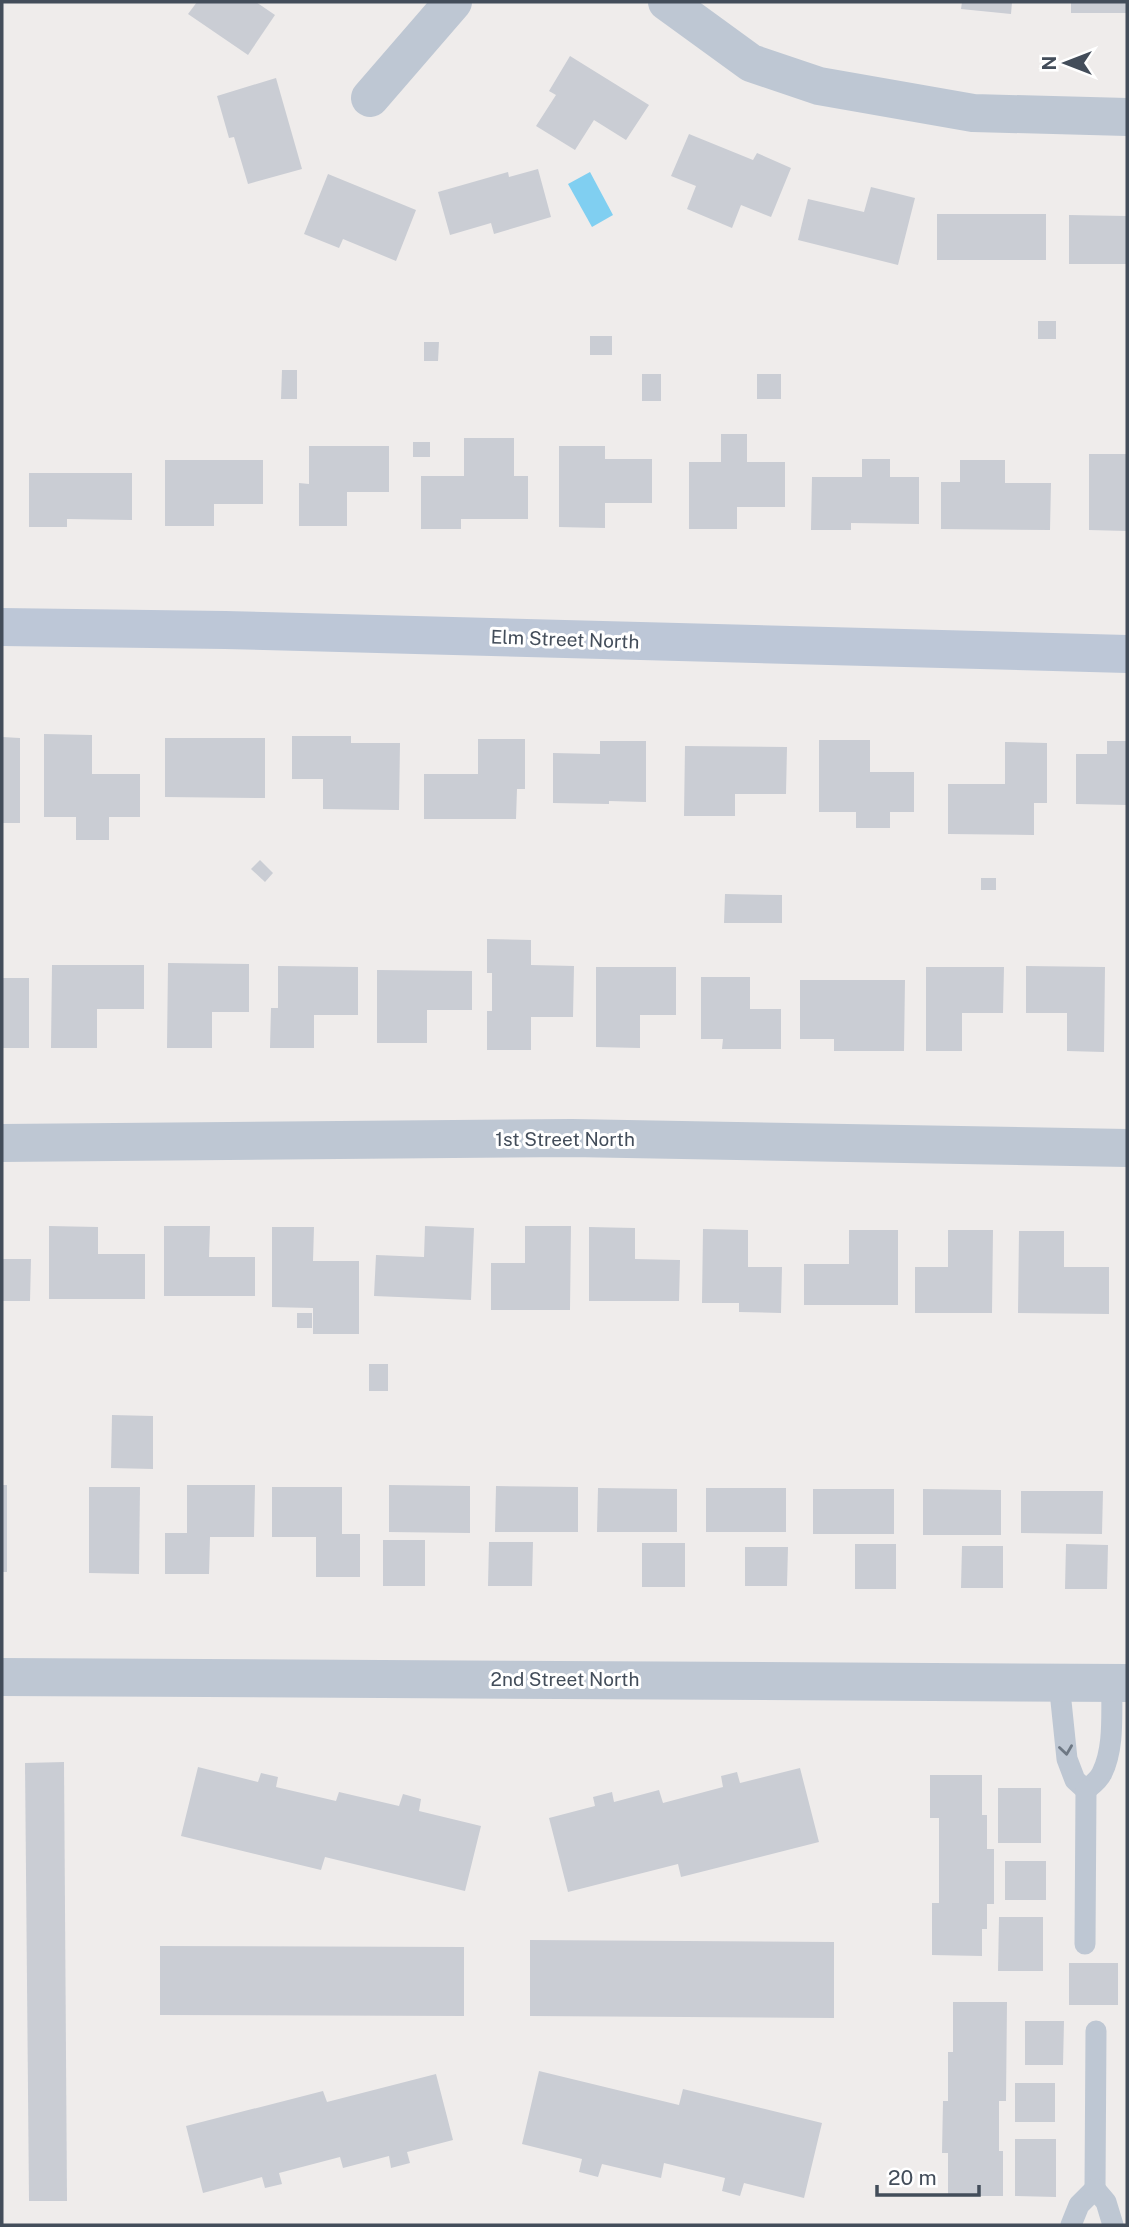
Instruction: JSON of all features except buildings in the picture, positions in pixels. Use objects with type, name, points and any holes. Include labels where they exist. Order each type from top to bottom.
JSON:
[{"type":"street","points":[[370,98],[453,2]]},
{"type":"street","points":[[667,2],[751,63],[819,86],[973,113],[1127,117]]},
{"type":"street","name":"Elm Street North","points":[[2,627],[225,630],[1127,654]]},
{"type":"street","name":"1st Street North","points":[[2,1143],[572,1138],[1127,1148]]},
{"type":"street","name":"2nd Street North","points":[[2,1677],[1120,1683]]},
{"type":"lane","points":[[1059,1682],[1067,1759],[1075,1780],[1086,1790]]},
{"type":"lane","points":[[1085,1944],[1086,1790],[1101,1776],[1106,1761],[1120,1683]]},
{"type":"lane","points":[[1096,2031],[1095,2189],[1106,2202],[1113,2225]]},
{"type":"lane","points":[[1071,2225],[1079,2205],[1095,2189]]},
{"type":"water","points":[[590,172],[613,215],[592,227],[568,184]]}]
